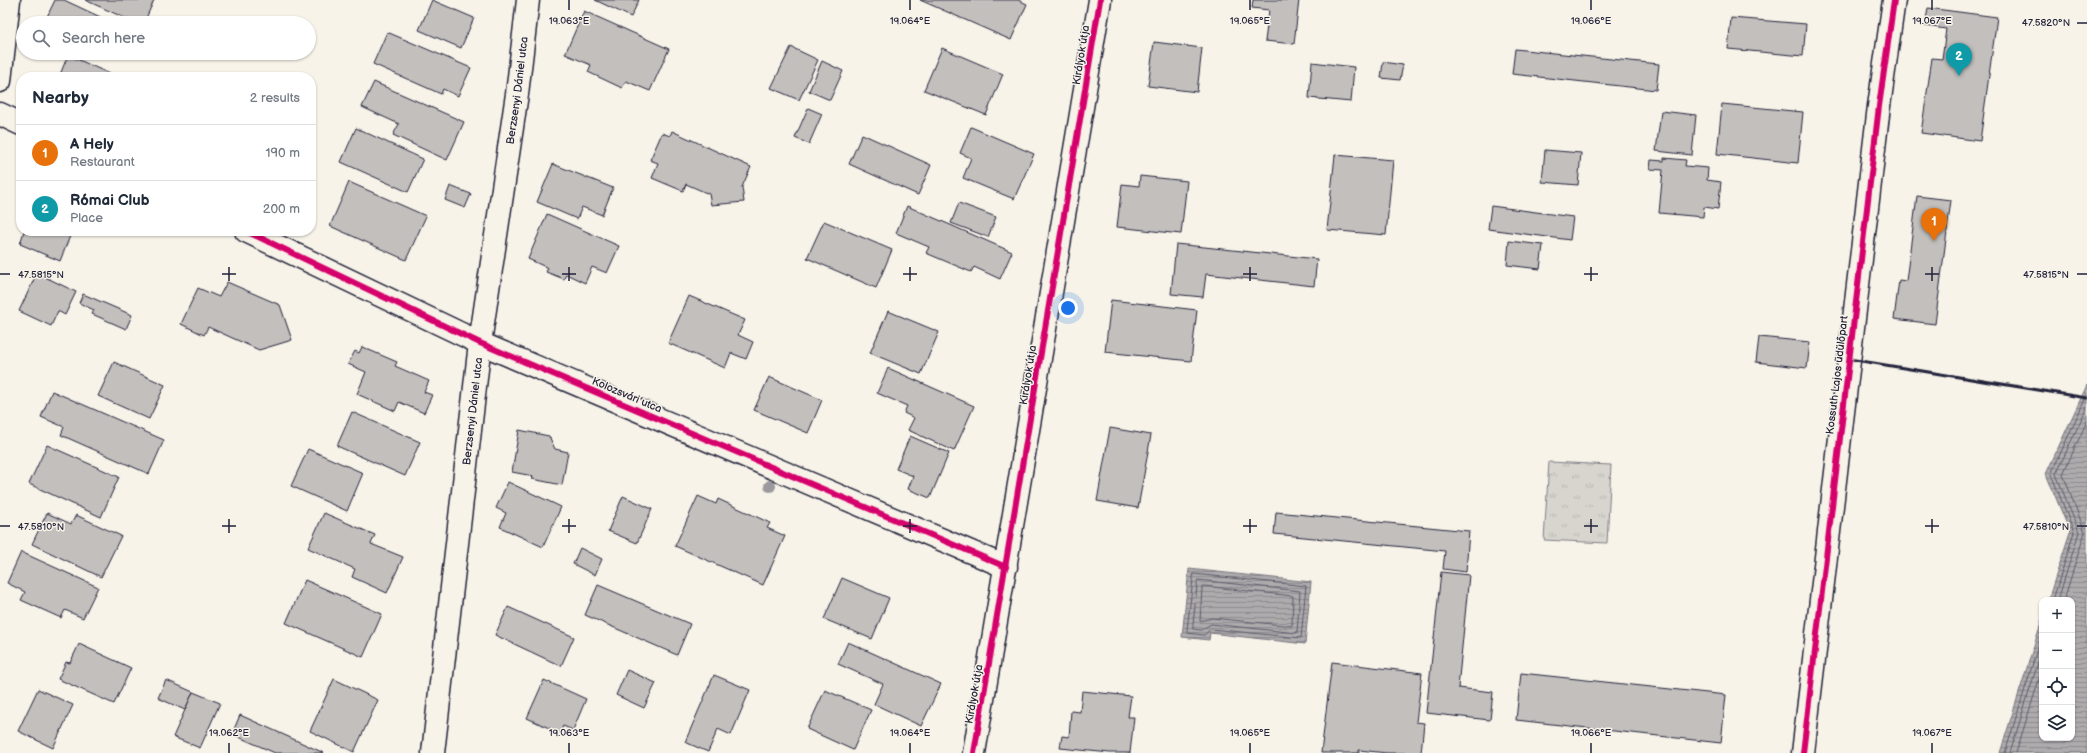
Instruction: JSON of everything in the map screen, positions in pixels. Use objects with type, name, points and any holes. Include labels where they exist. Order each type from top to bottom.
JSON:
[{"type":"street","points":[[0,81],[9,0]]},
{"type":"street","name":"Berzsenyi Dániel utca","points":[[434,753],[480,343],[517,94],[528,0]]},
{"type":"street","name":"Királyok útja","points":[[974,753],[1100,0]]},
{"type":"street","name":"Kossuth Lajos üdülőpart","points":[[1803,753],[1878,114],[1894,0]]},
{"type":"street","points":[[0,114],[16,122]]},
{"type":"street","name":"Kolozsvári utca","points":[[256,236],[480,343],[1006,567]]},
{"type":"green space","points":[[1549,462],[1611,465],[1607,543],[1544,540]]},
{"type":"water","points":[[2087,385],[2087,753],[2000,753],[2039,630],[2039,741],[2075,741],[2075,597],[2049,597],[2070,532],[2046,474]]},
{"type":"water","points":[[1189,569],[1311,582],[1305,644],[1210,633],[1209,640],[1182,637]]},
{"type":"building","points":[[55,0],[64,0],[98,16],[47,16]]},
{"type":"building","points":[[85,0],[154,0],[147,16],[120,16]]},
{"type":"building","points":[[432,0],[474,18],[461,48],[419,30]]},
{"type":"building","points":[[595,0],[639,0],[631,17]]},
{"type":"building","points":[[920,0],[1018,0],[1027,4],[1011,40]]},
{"type":"building","points":[[1253,0],[1299,0],[1294,44],[1265,41],[1269,10],[1252,8]]},
{"type":"building","points":[[1928,8],[1997,17],[1980,141],[1921,133],[1932,58],[1942,59],[1946,29],[1925,26]]},
{"type":"building","points":[[584,11],[669,49],[650,91],[626,81],[622,88],[588,72],[591,65],[565,54]]},
{"type":"building","points":[[1731,18],[1806,24],[1803,56],[1728,49]]},
{"type":"building","points":[[387,32],[471,68],[458,96],[443,89],[441,94],[373,64]]},
{"type":"building","points":[[1154,42],[1202,48],[1197,92],[1148,86]]},
{"type":"building","points":[[791,47],[818,60],[799,100],[771,88]]},
{"type":"building","points":[[942,48],[1003,74],[986,115],[924,90]]},
{"type":"building","points":[[1515,49],[1659,64],[1656,90],[1512,74]]},
{"type":"building","points":[[66,60],[79,60],[106,72],[61,72]]},
{"type":"building","points":[[822,61],[843,71],[830,100],[809,91]]},
{"type":"building","points":[[1312,62],[1354,67],[1351,102],[1309,98]]},
{"type":"building","points":[[1383,62],[1403,65],[1400,80],[1381,78]]},
{"type":"building","points":[[374,82],[464,122],[447,160],[393,135],[399,124],[362,107]]},
{"type":"building","points":[[1722,104],[1803,112],[1798,163],[1717,154]]},
{"type":"building","points":[[808,108],[822,114],[809,144],[795,138]]},
{"type":"building","points":[[1661,111],[1696,115],[1692,155],[1656,151]]},
{"type":"building","points":[[971,127],[1034,154],[1014,199],[963,178],[971,158],[960,153]]},
{"type":"building","points":[[356,128],[423,159],[408,192],[341,162]]},
{"type":"building","points":[[672,131],[751,167],[742,187],[744,202],[711,205],[709,194],[686,184],[683,191],[652,178],[658,163],[650,160],[662,133],[670,136]]},
{"type":"building","points":[[862,134],[931,165],[918,195],[849,164]]},
{"type":"building","points":[[1545,150],[1581,153],[1578,185],[1542,182]]},
{"type":"building","points":[[1335,155],[1393,160],[1386,235],[1327,230]]},
{"type":"building","points":[[1664,158],[1686,160],[1685,166],[1708,168],[1707,180],[1721,182],[1718,209],[1704,207],[1703,217],[1659,213],[1663,170],[1650,169],[1651,160],[1664,161]]},
{"type":"building","points":[[553,164],[613,188],[602,215],[582,207],[577,219],[537,202]]},
{"type":"building","points":[[1140,176],[1187,181],[1181,234],[1117,227],[1122,184],[1139,186]]},
{"type":"building","points":[[349,182],[426,216],[406,260],[330,226]]},
{"type":"building","points":[[450,186],[471,194],[465,208],[445,200]]},
{"type":"building","points":[[1917,196],[1951,200],[1935,324],[1894,319],[1899,280],[1906,281]]},
{"type":"building","points":[[959,203],[996,217],[988,237],[951,223]]},
{"type":"building","points":[[907,206],[1012,252],[1000,279],[974,267],[971,272],[926,253],[929,247],[896,233]]},
{"type":"building","points":[[1491,206],[1573,217],[1570,240],[1488,229]]},
{"type":"building","points":[[547,214],[619,246],[607,273],[592,267],[585,283],[566,274],[564,279],[546,272],[548,268],[528,259]]},
{"type":"building","points":[[824,221],[892,250],[876,288],[807,258]]},
{"type":"building","points":[[22,236],[70,236],[60,261],[20,244]]},
{"type":"building","points":[[1509,241],[1543,245],[1540,269],[1507,265]]},
{"type":"building","points":[[1176,244],[1317,259],[1314,286],[1206,274],[1203,297],[1171,294]]},
{"type":"building","points":[[37,273],[76,292],[65,315],[58,311],[51,326],[19,311]]},
{"type":"building","points":[[227,282],[280,305],[292,340],[259,350],[208,327],[204,335],[181,324],[198,288],[219,297]]},
{"type":"building","points":[[83,294],[132,315],[126,329],[92,314],[94,310],[79,303]]},
{"type":"building","points":[[689,296],[745,320],[738,335],[753,342],[746,359],[731,353],[725,368],[668,343]]},
{"type":"building","points":[[1111,300],[1197,310],[1191,361],[1105,352]]},
{"type":"building","points":[[888,311],[939,332],[921,374],[870,353]]},
{"type":"building","points":[[1759,337],[1810,342],[1807,368],[1756,362]]},
{"type":"building","points":[[362,347],[397,362],[395,366],[429,381],[424,392],[432,395],[424,413],[399,402],[395,411],[357,394],[366,372],[348,364],[355,351],[359,353]]},
{"type":"building","points":[[114,362],[165,385],[149,419],[98,396]]},
{"type":"building","points":[[888,368],[974,406],[954,451],[908,430],[914,418],[904,413],[907,406],[877,393]]},
{"type":"building","points":[[769,377],[822,400],[808,433],[754,410]]},
{"type":"building","points":[[52,391],[164,440],[149,474],[61,435],[64,427],[41,417]]},
{"type":"building","points":[[352,412],[420,442],[405,476],[337,446]]},
{"type":"building","points":[[1110,428],[1151,435],[1138,508],[1097,501]]},
{"type":"building","points":[[519,430],[549,436],[555,449],[568,452],[562,485],[532,479],[533,476],[512,472]]},
{"type":"building","points":[[910,436],[949,453],[930,498],[908,489],[913,476],[896,469]]},
{"type":"building","points":[[47,445],[119,477],[101,517],[29,484]]},
{"type":"building","points":[[308,449],[363,473],[347,511],[291,486]]},
{"type":"building","points":[[508,482],[561,507],[543,547],[500,527],[506,513],[496,508]]},
{"type":"building","points":[[623,496],[652,509],[637,543],[608,531]]},
{"type":"building","points":[[698,496],[716,504],[718,499],[770,523],[767,528],[785,536],[763,585],[675,546]]},
{"type":"building","points":[[1276,512],[1469,531],[1466,572],[1443,569],[1445,551],[1274,534]]},
{"type":"building","points":[[47,513],[71,524],[76,515],[121,536],[101,577],[32,544]]},
{"type":"building","points":[[324,513],[375,535],[371,544],[403,557],[387,593],[352,577],[355,569],[308,548]]},
{"type":"building","points":[[580,548],[602,559],[595,575],[573,564]]},
{"type":"building","points":[[21,552],[98,587],[83,618],[65,610],[61,618],[21,600],[25,592],[7,583]]},
{"type":"building","points":[[1441,572],[1469,575],[1458,688],[1493,692],[1490,720],[1426,713]]},
{"type":"building","points":[[842,578],[889,598],[872,639],[824,619]]},
{"type":"building","points":[[305,580],[382,614],[363,657],[286,623]]},
{"type":"building","points":[[598,585],[690,624],[677,655],[585,615]]},
{"type":"building","points":[[508,607],[574,637],[561,666],[495,635]]},
{"type":"building","points":[[848,642],[941,684],[921,726],[874,704],[883,684],[838,664]]},
{"type":"building","points":[[79,644],[131,668],[114,704],[58,679],[66,662],[70,663]]},
{"type":"building","points":[[1332,662],[1422,673],[1416,722],[1424,723],[1421,753],[1387,753],[1359,750],[1359,753],[1321,753]]},
{"type":"building","points":[[627,670],[656,683],[644,708],[616,695]]},
{"type":"building","points":[[1521,673],[1726,695],[1721,743],[1516,720]]},
{"type":"building","points":[[714,675],[750,690],[731,735],[718,729],[708,752],[685,742]]},
{"type":"building","points":[[334,679],[378,700],[354,752],[310,731]]},
{"type":"building","points":[[166,680],[193,692],[185,710],[158,698]]},
{"type":"building","points":[[544,680],[586,699],[573,730],[563,726],[560,733],[527,718]]},
{"type":"building","points":[[38,689],[73,705],[53,748],[18,731]]},
{"type":"building","points":[[825,690],[871,710],[853,750],[807,729]]},
{"type":"building","points":[[1082,691],[1131,696],[1128,717],[1134,717],[1130,753],[1110,753],[1060,748],[1062,736],[1069,737],[1071,711],[1080,712]]},
{"type":"building","points":[[193,692],[220,703],[200,748],[173,737]]},
{"type":"building","points":[[240,715],[324,753],[275,753],[232,734]]},
{"type":"railway","points":[[1849,359],[2087,398]]},
{"type":"cycle path","points":[[974,753],[1100,0]]},
{"type":"cycle path","points":[[1803,753],[1879,106],[1894,0]]},
{"type":"cycle path","points":[[256,236],[480,343],[1006,567]]},
{"type":"place","name":"Római Club","points":[[1959,76]]},
{"type":"place","name":"A Hely","points":[[1934,241]]}]
